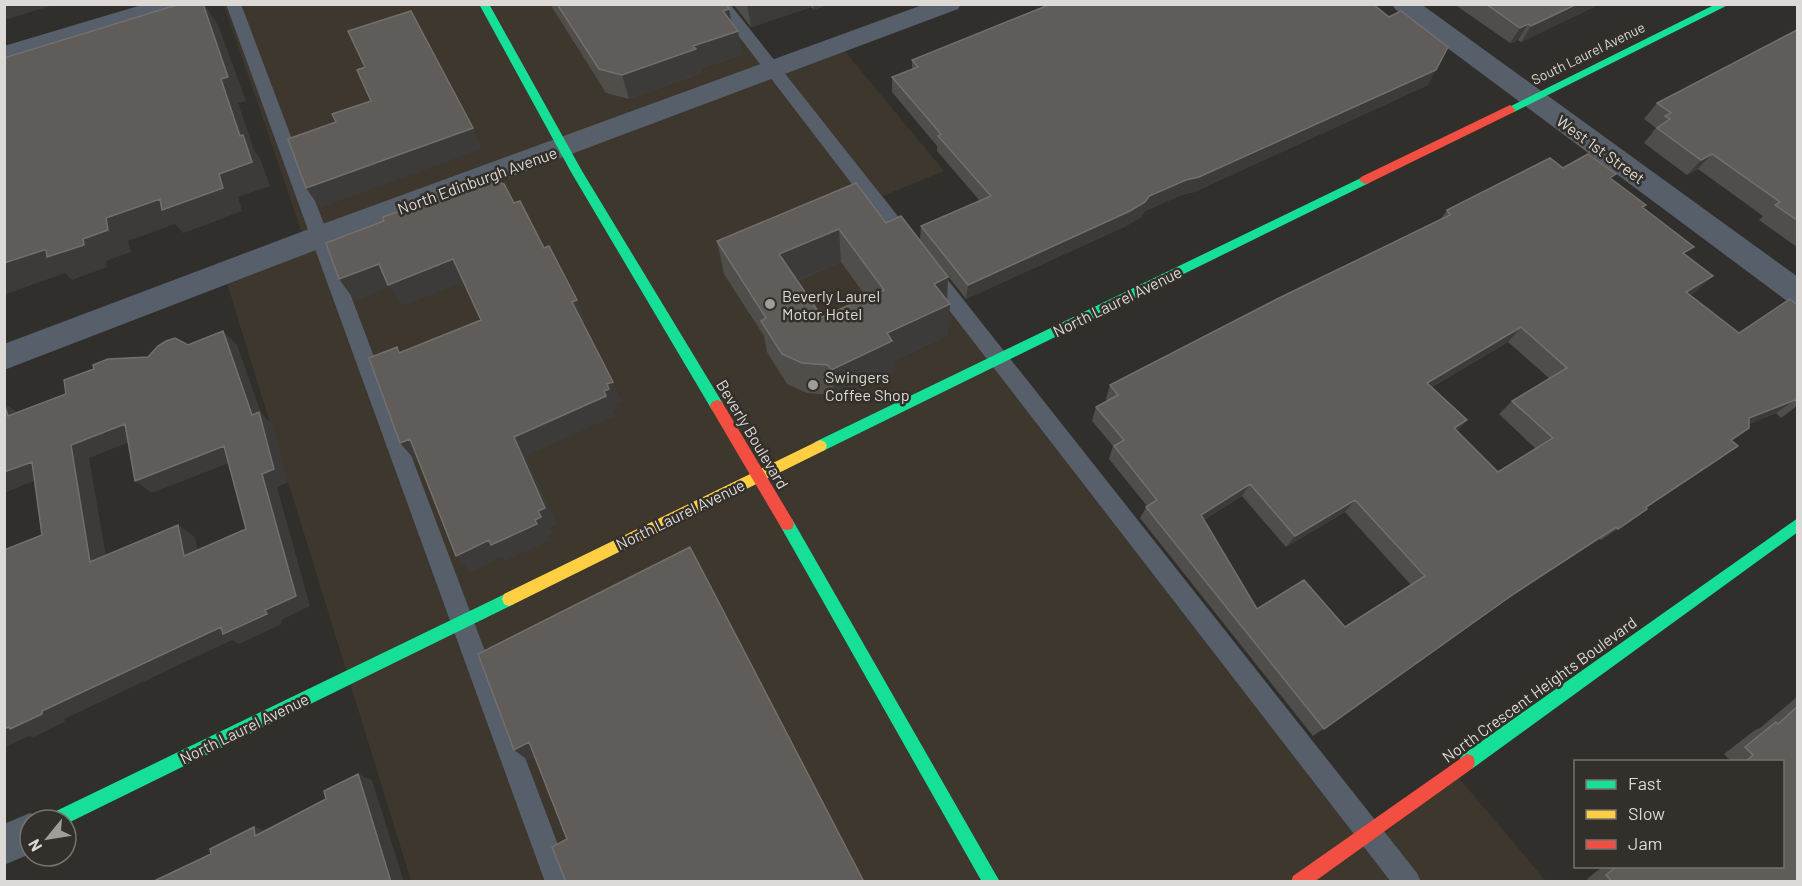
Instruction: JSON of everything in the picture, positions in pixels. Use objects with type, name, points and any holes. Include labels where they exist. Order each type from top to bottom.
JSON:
[{"type":"street","points":[[4,55],[173,4]]},
{"type":"street","name":"Beverly Boulevard","points":[[484,4],[577,172],[759,476],[992,882]]},
{"type":"street","name":"North Edinburgh Avenue","points":[[4,357],[319,237],[949,4]]},
{"type":"street","name":"West 1st Street","points":[[1404,4],[1797,294]]},
{"type":"street","name":"South Laurel Avenue","points":[[1532,99],[1725,4]]},
{"type":"street","name":"North Laurel Avenue","points":[[78,809],[1532,99]]},
{"type":"street","name":"North Crescent Heights Boulevard","points":[[1299,882],[1797,524]]},
{"type":"street","points":[[4,845],[18,839]]},
{"type":"lane","points":[[233,4],[559,882]]},
{"type":"lane","points":[[721,4],[1408,882]]},
{"type":"shaded area","points":[[224,5],[720,5],[773,73],[842,48],[944,171],[883,196],[1381,836],[1458,777],[1546,881],[411,881],[226,280],[307,248]]},
{"type":"building","points":[[180,4],[203,4],[228,77],[221,79],[240,136],[243,135],[252,162],[219,174],[223,188],[162,210],[160,199],[106,218],[108,230],[83,239],[84,245],[47,257],[46,250],[44,250],[4,263],[4,58]]},
{"type":"building","points":[[557,4],[726,4],[729,9],[723,11],[738,31],[693,46],[696,49],[622,75],[599,69]]},
{"type":"building","points":[[1051,4],[1373,4],[1389,17],[1401,11],[1448,47],[1436,70],[1199,177],[1186,180],[1149,196],[1145,202],[1130,211],[968,285],[921,226],[991,196],[938,136],[941,134],[892,77],[918,67],[912,60]]},
{"type":"building","points":[[1486,4],[1577,4],[1531,26],[1528,24],[1520,28]]},
{"type":"building","points":[[411,11],[473,128],[306,188],[288,139],[336,122],[332,114],[371,101],[357,70],[365,67],[348,31]]},
{"type":"building","points":[[1797,30],[1797,220],[1775,205],[1780,202],[1712,154],[1701,160],[1657,128],[1670,119],[1665,116],[1671,113],[1657,103]]},
{"type":"building","points":[[1588,154],[1616,174],[1610,178],[1646,205],[1642,207],[1694,247],[1683,253],[1713,276],[1686,292],[1739,333],[1790,299],[1797,305],[1797,402],[1795,400],[1749,418],[1749,428],[1731,440],[1738,446],[1646,507],[1647,509],[1618,529],[1616,527],[1515,593],[1324,729],[1146,507],[1157,500],[1114,446],[1124,440],[1096,407],[1118,395],[1110,385],[1277,299],[1450,215],[1447,210],[1550,158],[1563,168]],"holes":[[[1521,327],[1567,368],[1512,401],[1553,438],[1498,472],[1454,428],[1467,420],[1427,383]],[[1250,484],[1295,536],[1355,500],[1425,576],[1345,627],[1304,580],[1257,609],[1201,515]]]},
{"type":"building","points":[[490,181],[504,184],[514,203],[520,201],[544,248],[549,246],[577,300],[572,302],[613,382],[607,384],[609,389],[604,391],[606,396],[514,437],[545,508],[538,511],[541,517],[535,520],[537,524],[491,545],[489,540],[456,556],[410,439],[400,443],[369,358],[397,347],[399,353],[481,320],[453,259],[388,285],[379,264],[339,279],[326,243],[384,221],[383,217],[460,189],[462,192]]},
{"type":"building","points":[[856,183],[886,223],[901,216],[948,277],[934,284],[950,304],[887,333],[892,341],[831,370],[828,365],[802,363],[782,354],[761,321],[766,318],[717,241]],"holes":[[[839,229],[884,290],[822,317],[779,254]]]},
{"type":"building","points":[[223,331],[252,415],[259,412],[274,469],[262,474],[296,596],[265,610],[267,614],[223,634],[221,627],[42,711],[42,714],[10,729],[9,727],[4,729],[4,550],[42,535],[32,462],[4,472],[4,404],[8,416],[66,394],[64,380],[94,369],[93,365],[108,359],[148,357],[158,346],[175,338],[188,345]],"holes":[[[125,424],[135,481],[224,446],[246,529],[184,556],[178,525],[90,562],[71,445]]]},
{"type":"building","points":[[690,547],[864,882],[566,882],[552,847],[567,839],[529,742],[514,750],[478,654]]},
{"type":"building","points":[[1797,707],[1797,882],[1612,882],[1606,875],[1615,868],[1784,868],[1784,760],[1747,760],[1753,755],[1745,747],[1776,722],[1778,724]]},
{"type":"building","points":[[358,774],[391,882],[152,882],[211,854],[210,849],[254,827],[255,836],[326,799],[324,791]]},
{"type":"traffic: fast","points":[[484,4],[577,172],[717,406]]},
{"type":"traffic: fast","points":[[1510,109],[1725,4]]},
{"type":"traffic: fast","points":[[820,446],[1365,180]]},
{"type":"traffic: fast","points":[[787,524],[992,882]]},
{"type":"traffic: fast","points":[[1467,762],[1798,524]]},
{"type":"traffic: fast","points":[[78,809],[509,599]]},
{"type":"traffic: slow","points":[[509,599],[820,446]]},
{"type":"traffic: jam","points":[[1365,180],[1510,109]]},
{"type":"traffic: jam","points":[[717,406],[787,524]]},
{"type":"traffic: jam","points":[[1299,882],[1467,762]]},
{"type":"place","name":"Beverly Laurel Motor Hotel","points":[[770,304]]},
{"type":"place","name":"Swingers Coffee Shop","points":[[813,385]]}]
